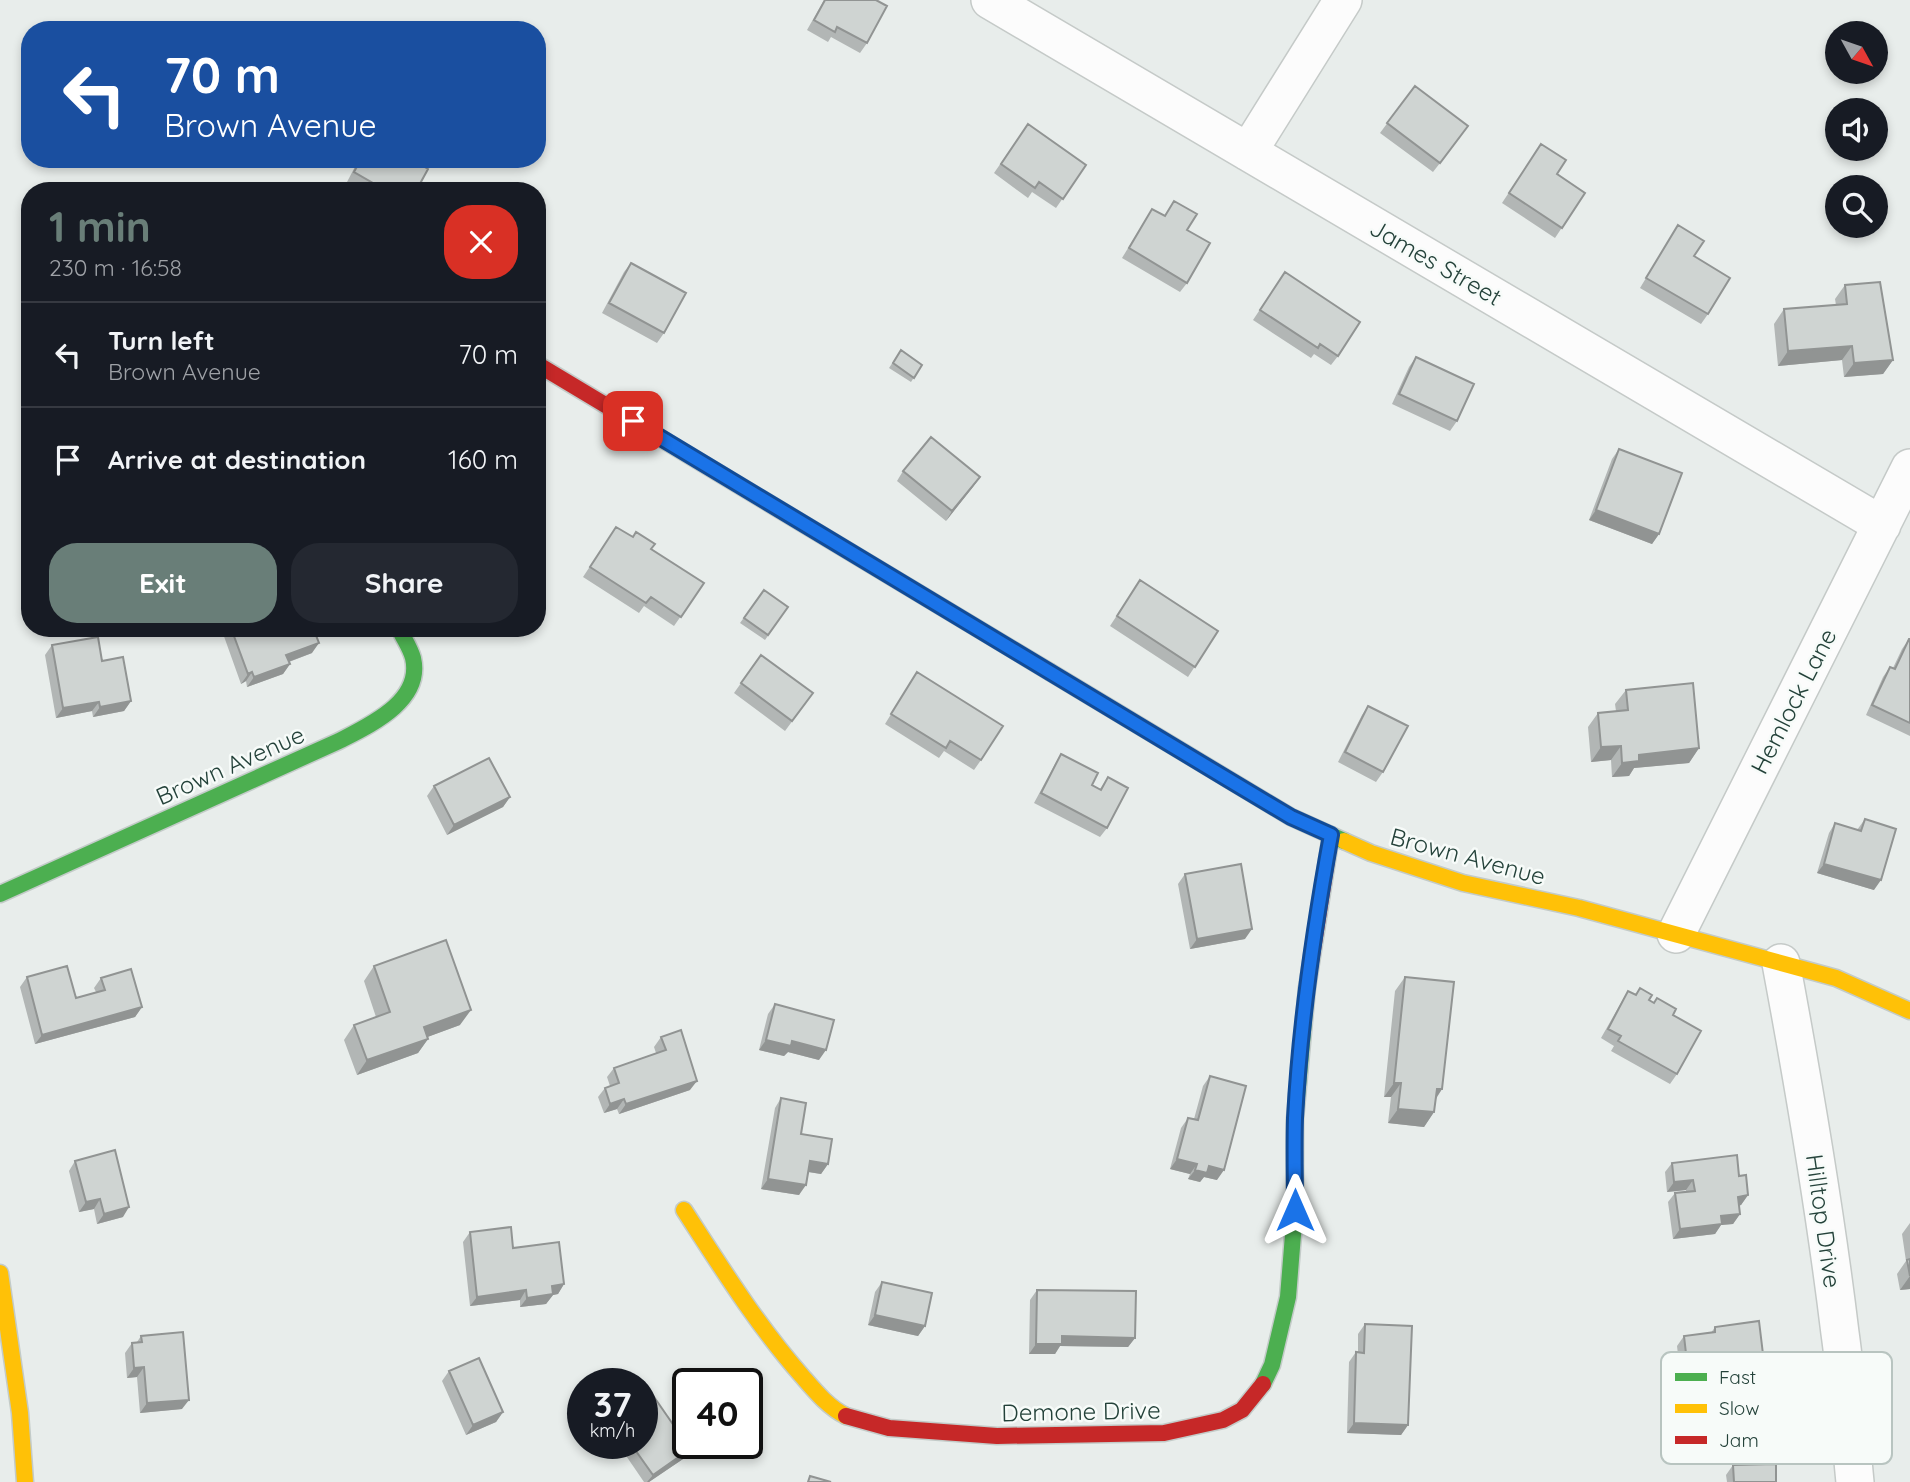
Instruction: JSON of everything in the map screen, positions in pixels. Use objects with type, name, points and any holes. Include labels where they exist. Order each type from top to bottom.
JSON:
[{"type":"street","name":"James Street","points":[[990,0],[1882,525]]},
{"type":"street","points":[[1248,152],[1343,0]]},
{"type":"street","name":"Brown Avenue","points":[[546,369],[1291,817],[1371,853],[1463,883],[1579,908],[1836,978],[1910,1011]]},
{"type":"street","name":"Hemlock Lane","points":[[1676,934],[1910,468]]},
{"type":"street","name":"Brown Avenue","points":[[0,894],[339,741],[381,718],[411,686],[413,659],[403,637]]},
{"type":"street","name":"Demone Drive","points":[[684,1210],[743,1300],[786,1358],[825,1402],[843,1415],[889,1428],[997,1436],[1164,1433],[1223,1420],[1242,1410],[1263,1383],[1272,1365],[1288,1297],[1295,1210],[1295,1119],[1301,1046],[1310,963],[1331,835]]},
{"type":"street","name":"Hilltop Drive","points":[[1781,963],[1830,1253],[1843,1352]]},
{"type":"street","points":[[0,1273],[20,1413],[24,1482]]},
{"type":"street","name":"Hilltop Drive","points":[[1853,1464],[1855,1482]]},
{"type":"building","points":[[825,0],[876,0],[887,6],[867,43],[837,27],[835,32],[814,20]]},
{"type":"building","points":[[1415,86],[1468,126],[1440,163],[1387,123]]},
{"type":"building","points":[[1028,124],[1086,165],[1063,199],[1039,182],[1035,188],[1001,164]]},
{"type":"building","points":[[1541,144],[1566,160],[1557,174],[1585,193],[1562,228],[1509,193]]},
{"type":"building","points":[[356,168],[428,169],[421,182],[371,182],[354,172]]},
{"type":"building","points":[[1174,201],[1197,214],[1187,230],[1210,243],[1187,283],[1129,248],[1152,209],[1165,216]]},
{"type":"building","points":[[1678,225],[1704,241],[1694,256],[1730,278],[1708,314],[1646,278]]},
{"type":"building","points":[[631,263],[686,293],[664,333],[609,303]]},
{"type":"building","points":[[1285,272],[1360,322],[1338,356],[1320,344],[1318,348],[1260,310]]},
{"type":"building","points":[[1880,282],[1893,360],[1854,363],[1852,346],[1788,351],[1784,309],[1847,304],[1845,285]]},
{"type":"building","points":[[901,350],[922,365],[914,378],[893,363]]},
{"type":"building","points":[[1416,357],[1474,384],[1457,421],[1399,394]]},
{"type":"building","points":[[931,437],[980,477],[952,511],[903,471]]},
{"type":"building","points":[[1619,449],[1682,473],[1659,534],[1596,510]]},
{"type":"building","points":[[616,527],[633,537],[636,532],[655,544],[651,549],[704,583],[681,617],[651,597],[646,603],[590,567]]},
{"type":"building","points":[[1140,580],[1218,631],[1195,667],[1117,616]]},
{"type":"building","points":[[764,590],[788,607],[768,635],[744,618]]},
{"type":"building","points":[[98,637],[102,661],[123,657],[131,701],[100,707],[99,702],[63,708],[52,645]]},
{"type":"building","points":[[234,637],[317,637],[319,643],[286,655],[290,664],[254,677],[252,672],[248,674]]},
{"type":"building","points":[[1909,639],[1910,723],[1872,705],[1890,667],[1895,669]]},
{"type":"building","points":[[761,655],[813,693],[792,721],[741,683]]},
{"type":"building","points":[[917,672],[1003,726],[981,760],[950,741],[946,748],[891,714]]},
{"type":"building","points":[[1693,683],[1699,748],[1639,755],[1639,761],[1622,763],[1621,746],[1601,747],[1598,713],[1628,710],[1626,690]]},
{"type":"building","points":[[1368,706],[1408,726],[1383,772],[1345,752]]},
{"type":"building","points":[[1061,754],[1098,773],[1092,785],[1101,790],[1108,777],[1128,788],[1107,828],[1041,793]]},
{"type":"building","points":[[489,758],[510,797],[454,825],[434,786]]},
{"type":"building","points":[[1865,819],[1896,829],[1881,880],[1824,864],[1835,823],[1861,831]]},
{"type":"building","points":[[1241,864],[1252,929],[1197,939],[1185,874]]},
{"type":"building","points":[[446,940],[471,1010],[424,1027],[428,1039],[367,1060],[354,1025],[390,1012],[374,966]]},
{"type":"building","points":[[67,966],[76,998],[105,990],[101,978],[131,969],[142,1007],[42,1035],[27,977]]},
{"type":"building","points":[[1405,977],[1454,982],[1442,1089],[1437,1089],[1434,1112],[1398,1109],[1401,1083],[1394,1083]]},
{"type":"building","points":[[1640,988],[1652,995],[1649,1000],[1654,1003],[1657,998],[1676,1009],[1673,1015],[1701,1031],[1677,1074],[1618,1041],[1621,1036],[1608,1029],[1628,991],[1636,995]]},
{"type":"building","points":[[775,1004],[834,1020],[826,1050],[792,1041],[791,1046],[766,1040]]},
{"type":"building","points":[[681,1030],[697,1081],[626,1104],[624,1099],[610,1104],[605,1088],[619,1083],[614,1068],[666,1050],[661,1037]]},
{"type":"building","points":[[1210,1076],[1246,1086],[1224,1170],[1209,1166],[1207,1173],[1195,1170],[1197,1164],[1177,1159],[1188,1118],[1198,1120]]},
{"type":"building","points":[[781,1098],[806,1103],[801,1134],[832,1139],[828,1164],[810,1161],[806,1185],[768,1179]]},
{"type":"building","points":[[115,1150],[129,1207],[104,1214],[100,1199],[86,1202],[75,1161]]},
{"type":"building","points":[[1737,1155],[1739,1176],[1746,1175],[1748,1195],[1738,1197],[1740,1214],[1721,1216],[1722,1224],[1680,1229],[1675,1193],[1695,1191],[1693,1180],[1674,1182],[1672,1163]]},
{"type":"building","points":[[511,1227],[513,1248],[559,1242],[564,1284],[552,1286],[553,1294],[527,1298],[526,1290],[477,1297],[470,1232]]},
{"type":"building","points":[[882,1282],[932,1293],[925,1326],[875,1315]]},
{"type":"building","points":[[1037,1290],[1136,1291],[1135,1338],[1062,1336],[1062,1344],[1036,1344]]},
{"type":"building","points":[[1759,1321],[1763,1352],[1686,1352],[1684,1336],[1715,1332],[1715,1327]]},
{"type":"building","points":[[1365,1324],[1412,1326],[1408,1425],[1354,1423],[1356,1352],[1364,1353]]},
{"type":"building","points":[[183,1332],[189,1400],[147,1403],[144,1367],[134,1368],[132,1343],[142,1342],[141,1336]]},
{"type":"building","points":[[479,1358],[503,1412],[473,1425],[449,1371]]},
{"type":"building","points":[[658,1403],[672,1423],[672,1459],[676,1459],[653,1475],[642,1459],[658,1459]]},
{"type":"building","points":[[1776,1464],[1776,1482],[1734,1482],[1733,1465]]},
{"type":"building","points":[[810,1476],[831,1482],[808,1482]]},
{"type":"traffic: fast","points":[[0,894],[339,741],[379,719],[402,699],[410,687],[414,673],[413,658],[404,637]]},
{"type":"traffic: fast","points":[[1050,672],[1291,817],[1344,841]]},
{"type":"traffic: fast","points":[[1263,1384],[1272,1365],[1288,1297],[1295,1210],[1295,1119],[1307,988]]},
{"type":"traffic: slow","points":[[1344,841],[1371,853],[1463,883],[1579,908],[1836,978],[1910,1011]]},
{"type":"traffic: slow","points":[[684,1210],[770,1337],[817,1393],[846,1416]]},
{"type":"traffic: slow","points":[[0,1273],[20,1413],[25,1482]]},
{"type":"traffic: jam","points":[[546,369],[1050,672]]},
{"type":"traffic: jam","points":[[1307,988],[1331,835]]},
{"type":"traffic: jam","points":[[846,1416],[889,1428],[997,1436],[1164,1433],[1223,1420],[1242,1410],[1263,1384]]},
{"type":"route","points":[[633,421],[1291,817],[1331,835],[1310,963],[1301,1046],[1295,1119],[1295,1210]]}]
